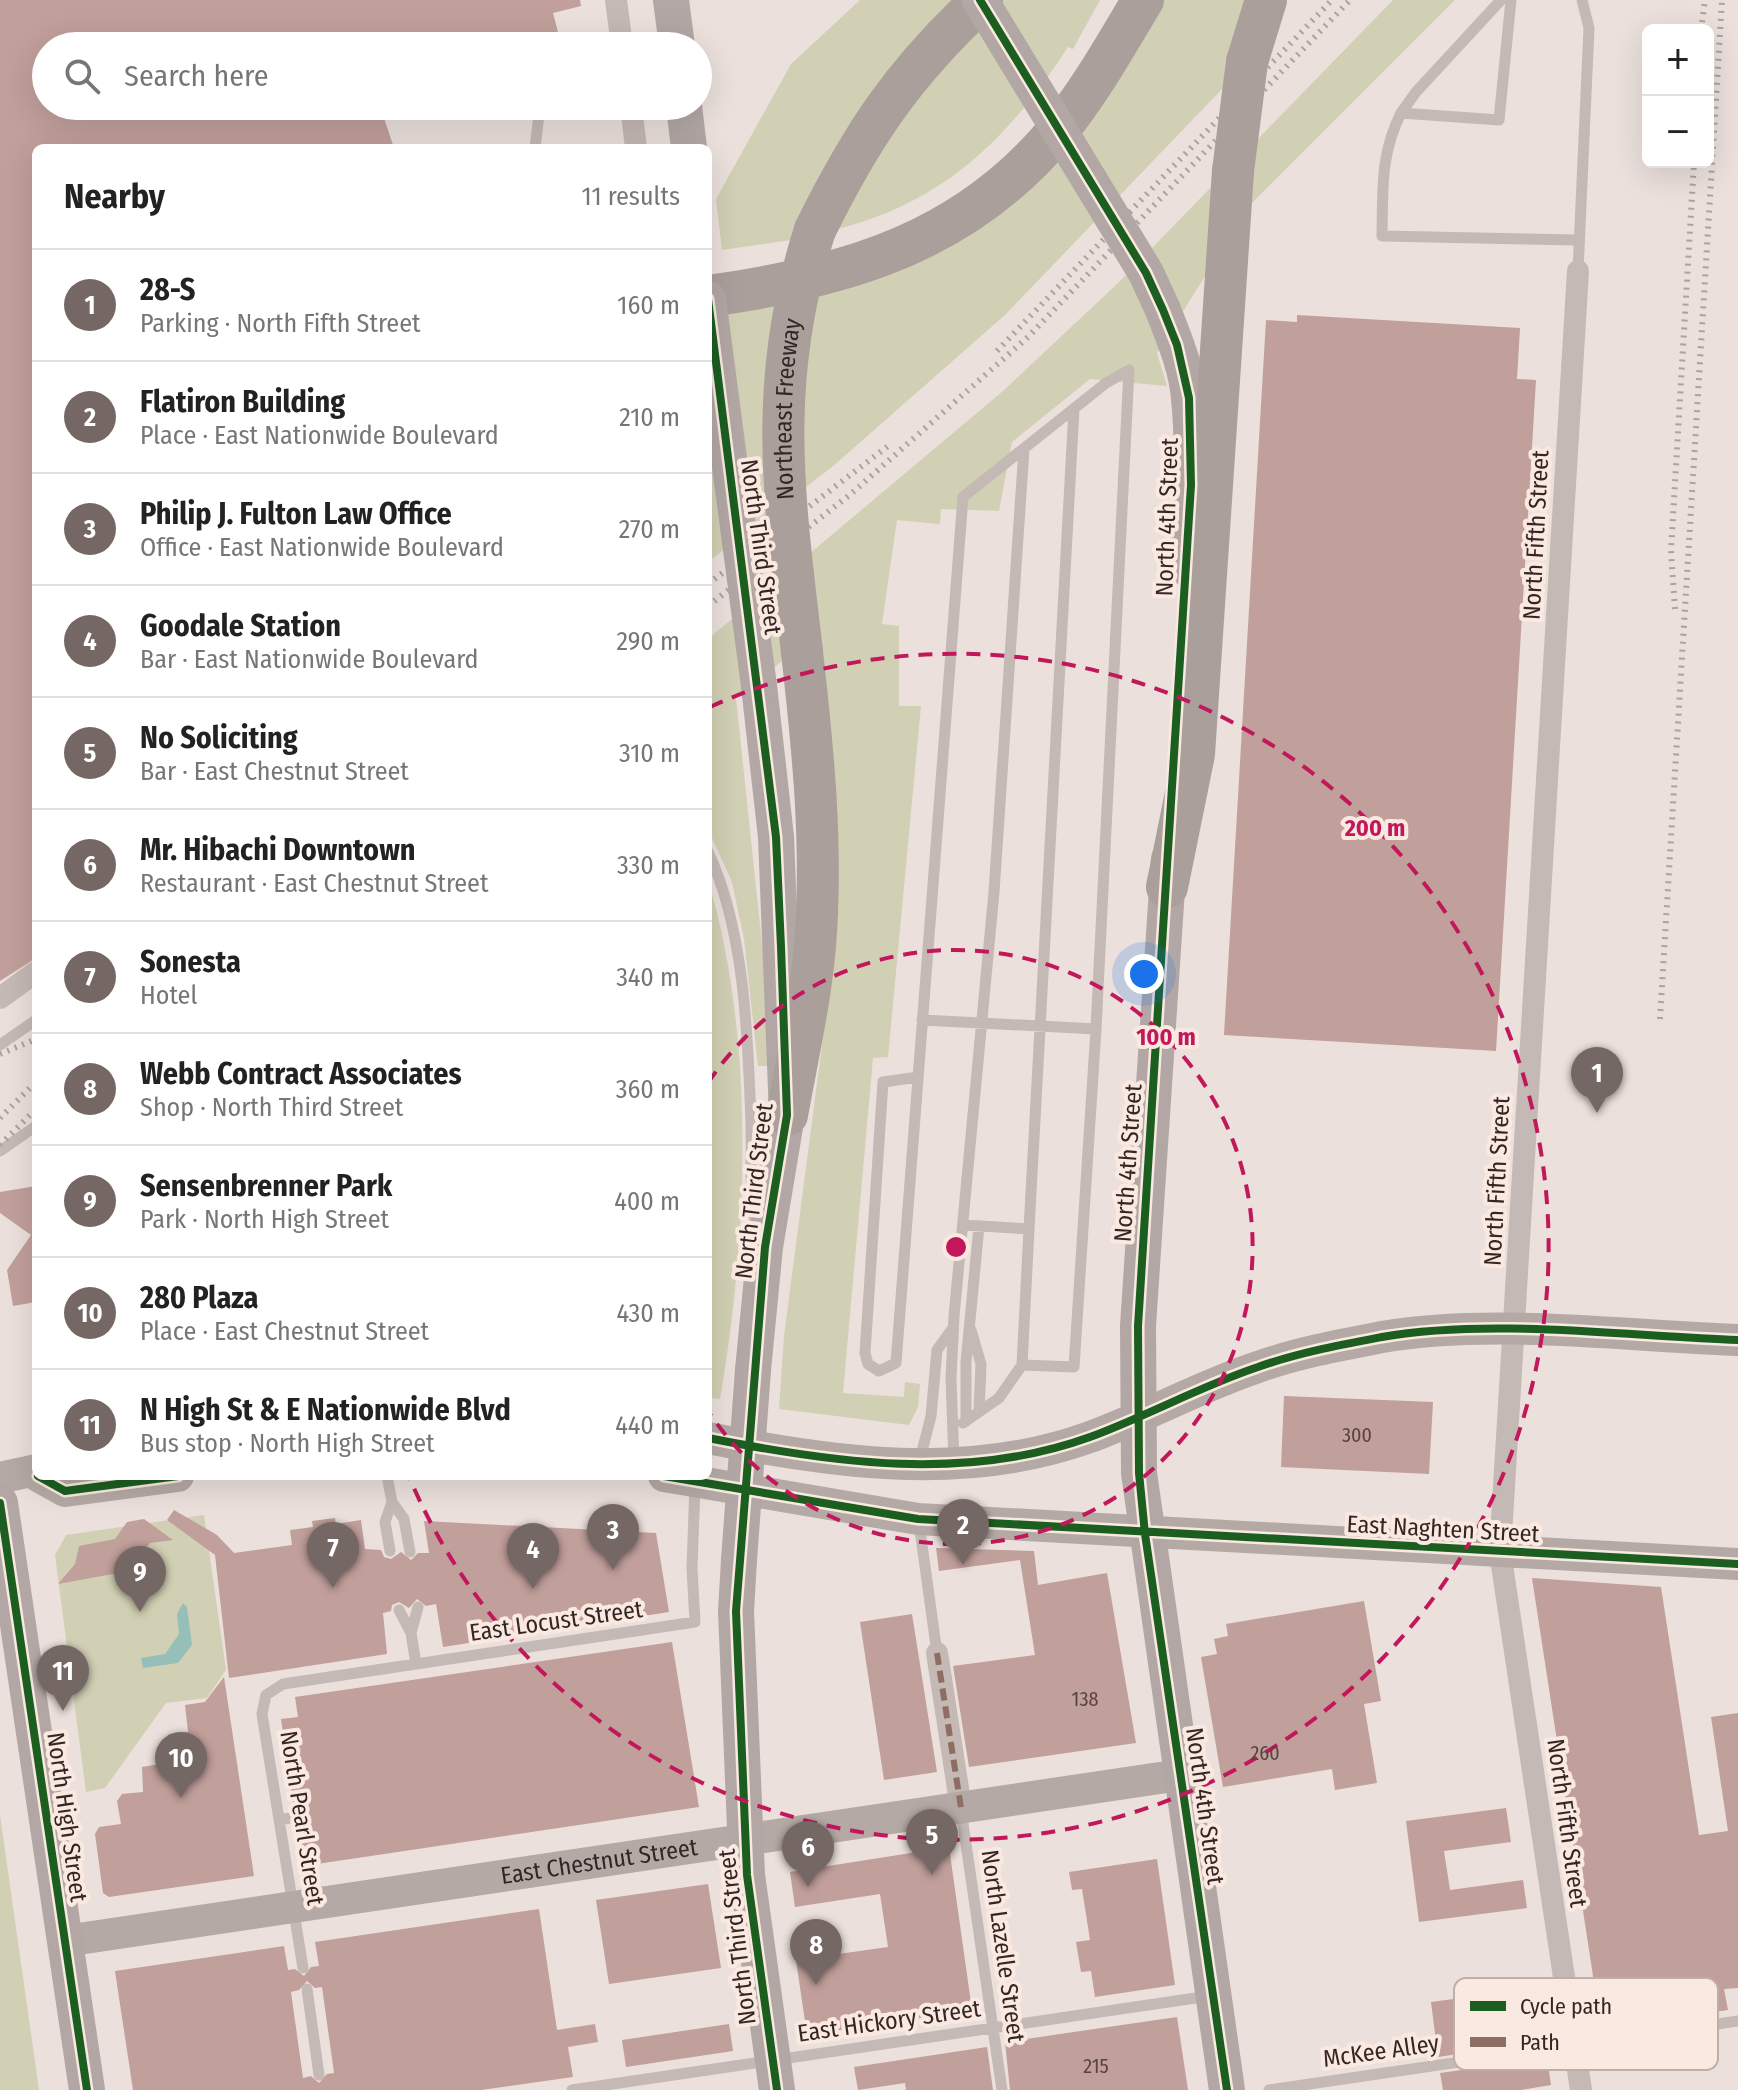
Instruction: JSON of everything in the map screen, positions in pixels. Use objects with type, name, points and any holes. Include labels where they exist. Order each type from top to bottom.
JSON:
[{"type":"highway","name":"Northeast Freeway","points":[[787,1115],[810,990],[817,894],[815,771],[785,507],[782,391],[799,280],[815,230],[844,171],[882,108],[944,35],[981,0]]},
{"type":"highway","points":[[712,268],[833,250],[919,217],[957,193],[1022,141],[1048,109],[1116,0]]},
{"type":"highway","points":[[712,297],[833,273],[884,256],[940,231],[981,205],[1023,170],[1061,127],[1143,0]]},
{"type":"highway","points":[[1167,887],[1194,754],[1233,171],[1247,62],[1266,0]]},
{"type":"main road","points":[[671,0],[675,32]]},
{"type":"main road","name":"North 4th Street","points":[[981,0],[1146,273],[1177,345],[1189,398],[1191,485],[1139,1310],[1137,1417],[1145,1534],[1227,2090]]},
{"type":"main road","points":[[686,120],[689,144]]},
{"type":"main road","name":"North Third Street","points":[[712,328],[776,837],[787,1115],[765,1247],[736,1611],[746,1840],[755,1941],[775,2075]]},
{"type":"main road","points":[[712,1439],[815,1459],[954,1463],[1033,1452],[1089,1437],[1259,1366],[1384,1337],[1448,1330],[1738,1340]]},
{"type":"main road","points":[[838,1507],[847,1478],[873,1463]]},
{"type":"main road","points":[[0,1478],[32,1474]]},
{"type":"main road","points":[[47,1480],[65,1491],[148,1480]]},
{"type":"main road","name":"East Naghten Street","points":[[696,1480],[918,1519],[1145,1534],[1738,1564]]},
{"type":"main road","name":"North High Street","points":[[0,1503],[87,2090]]},
{"type":"main road","name":"East Chestnut Street","points":[[65,1941],[1180,1775]]},
{"type":"street","points":[[616,0],[620,32]]},
{"type":"street","points":[[633,120],[636,144]]},
{"type":"street","name":"North Fifth Street","points":[[1564,1978],[1500,1552],[1578,271]]},
{"type":"street","points":[[0,998],[32,975]]},
{"type":"street","points":[[937,1653],[961,1808]]},
{"type":"street","name":"North Fifth Street","points":[[1578,2070],[1581,2090]]},
{"type":"lane","points":[[1501,0],[1416,92],[1387,140],[1382,236],[1579,240]]},
{"type":"lane","points":[[1401,113],[1499,120],[1511,0]]},
{"type":"lane","points":[[1578,271],[1589,28],[1582,0]]},
{"type":"lane","points":[[535,144],[538,120]]},
{"type":"lane","points":[[918,1077],[883,1082],[865,1353],[868,1364],[879,1371],[896,1363],[963,497],[1074,409],[1129,370],[1096,1029],[1074,1367],[1022,1365]]},
{"type":"lane","points":[[955,1428],[999,1398],[1022,1365],[1074,409]]},
{"type":"lane","points":[[954,1463],[953,1328],[982,1025],[1024,449]]},
{"type":"lane","points":[[712,863],[725,898],[742,994],[751,1127],[751,1199],[756,1225],[765,1247]]},
{"type":"lane","points":[[922,1020],[1096,1029]]},
{"type":"lane","points":[[0,1045],[32,1023]]},
{"type":"lane","points":[[0,1151],[32,1129]]},
{"type":"lane","points":[[963,1225],[1029,1229]]},
{"type":"lane","points":[[966,1421],[969,1324],[979,1226]]},
{"type":"lane","points":[[969,1324],[980,1352],[979,1411]]},
{"type":"lane","points":[[918,1464],[931,1416],[937,1350],[953,1328]]},
{"type":"lane","points":[[388,1480],[392,1502],[404,1519],[410,1552]]},
{"type":"lane","name":"East Locust Street","points":[[283,1684],[695,1622],[692,1568],[696,1480]]},
{"type":"lane","points":[[390,1551],[385,1522],[392,1502]]},
{"type":"lane","points":[[918,1519],[937,1653]]},
{"type":"lane","points":[[411,1633],[418,1607]]},
{"type":"lane","points":[[399,1610],[411,1633],[416,1664]]},
{"type":"lane","name":"North Pearl Street","points":[[283,1684],[266,1695],[262,1714],[303,1968]]},
{"type":"lane","name":"North Lazelle Street","points":[[961,1808],[1002,2090]]},
{"type":"lane","points":[[279,1820],[296,1817]]},
{"type":"lane","points":[[307,1989],[319,2075]]},
{"type":"lane","name":"East Hickory Street","points":[[572,2090],[775,2075],[993,2028],[1212,1996]]},
{"type":"lane","name":"McKee Alley","points":[[1718,2024],[1738,2021]]},
{"type":"lane","name":"McKee Alley","points":[[1269,2090],[1454,2063]]},
{"type":"green space","points":[[860,0],[952,0],[879,83],[859,111],[822,171],[791,240],[722,250],[716,199],[791,64]]},
{"type":"green space","points":[[1003,0],[1100,0],[1073,49],[1068,47],[1022,111],[970,163],[909,203],[834,230],[867,166],[887,136],[930,80]]},
{"type":"green space","points":[[1158,0],[1251,0],[1224,87],[1005,315],[832,467],[712,559],[712,310],[910,264]]},
{"type":"green space","points":[[1393,0],[1455,0],[1249,206],[1157,353],[1167,386],[1090,379],[1012,442],[999,511],[941,509],[940,524],[897,520],[882,624],[899,626],[899,706],[921,706],[888,1057],[873,1058],[843,1393],[904,1397],[905,1382],[920,1384],[918,1407],[909,1425],[779,1409],[784,1336],[832,968],[816,634],[736,698],[766,981],[767,1066],[758,1066],[744,939],[732,882],[712,838],[712,636],[1003,391],[1117,284]]},
{"type":"green space","points":[[712,897],[734,1006],[742,1139],[737,1272],[720,1399],[712,1398]]},
{"type":"green space","points":[[204,1515],[226,1670],[207,1698],[166,1703],[105,1788],[86,1792],[55,1555],[66,1535]]},
{"type":"green space","points":[[0,1815],[39,2090],[0,2090]]},
{"type":"water","points":[[183,1603],[187,1607],[192,1645],[178,1663],[143,1668],[141,1658],[165,1654],[179,1634],[177,1614]]},
{"type":"building","points":[[0,0],[580,0],[581,6],[553,13],[558,32],[32,32],[32,120],[385,120],[393,144],[32,144],[32,961],[0,981]]},
{"type":"building","points":[[1297,315],[1520,328],[1517,379],[1536,380],[1496,1051],[1224,1035],[1266,320],[1297,322]]},
{"type":"building","points":[[32,1187],[32,1303],[13,1306],[7,1270],[31,1235],[0,1213],[0,1192]]},
{"type":"building","points":[[1284,1396],[1433,1402],[1429,1474],[1281,1467]]},
{"type":"building","points":[[174,1510],[217,1535],[234,1553],[292,1545],[290,1530],[313,1527],[312,1521],[335,1518],[336,1524],[361,1520],[365,1549],[381,1550],[384,1557],[391,1559],[401,1552],[411,1560],[418,1553],[429,1553],[424,1521],[656,1533],[669,1612],[443,1647],[436,1604],[426,1606],[417,1599],[409,1608],[399,1602],[392,1605],[391,1611],[383,1613],[387,1654],[229,1678],[215,1555],[167,1520]]},
{"type":"building","points":[[144,1519],[173,1540],[150,1543],[129,1571],[58,1584],[75,1564],[79,1546],[115,1539],[127,1522]]},
{"type":"building","points":[[936,1548],[1034,1551],[1038,1585],[1107,1573],[1136,1743],[969,1767],[953,1666],[1035,1655],[1020,1560],[939,1571]]},
{"type":"building","points":[[1532,1578],[1661,1587],[1699,1835],[1728,1831],[1711,1717],[1738,1713],[1738,1988],[1724,1989],[1728,2010],[1718,2011],[1718,1978],[1593,1978]]},
{"type":"building","points":[[1364,1601],[1381,1701],[1364,1704],[1377,1783],[1335,1790],[1332,1769],[1223,1787],[1201,1657],[1217,1654],[1214,1639],[1228,1636],[1226,1624]]},
{"type":"building","points":[[912,1614],[937,1772],[884,1780],[860,1622]]},
{"type":"building","points":[[672,1642],[699,1807],[317,1864],[316,1853],[301,1855],[297,1825],[304,1816],[294,1809],[281,1719],[298,1717],[295,1697]]},
{"type":"building","points":[[224,1677],[254,1876],[109,1897],[103,1893],[95,1834],[99,1827],[121,1824],[117,1801],[122,1794],[143,1792],[142,1767],[166,1763],[164,1740],[169,1734],[188,1732],[185,1705],[205,1702]]},
{"type":"building","points":[[1506,1808],[1511,1842],[1444,1851],[1450,1890],[1523,1880],[1527,1908],[1419,1922],[1406,1821]]},
{"type":"building","points":[[949,1847],[972,2010],[807,2035],[796,1960],[888,1947],[880,1894],[795,1907],[790,1872]]},
{"type":"building","points":[[1157,1859],[1175,1985],[1095,1997],[1091,1971],[1081,1972],[1076,1942],[1090,1940],[1082,1889],[1072,1890],[1069,1872]]},
{"type":"building","points":[[708,1884],[721,1968],[609,1984],[596,1900]]},
{"type":"building","points":[[539,1909],[557,2030],[595,2024],[598,2042],[568,2047],[573,2077],[481,2090],[133,2090],[115,1971],[284,1946],[288,1970],[295,1969],[304,1976],[311,1967],[319,1966],[315,1942]],"holes":[[[307,1981],[315,1988],[322,1987],[334,2073],[327,2074],[319,2083],[311,2076],[303,2078],[291,1992],[299,1990]]]},
{"type":"building","points":[[1454,1999],[1454,2055],[1438,2057],[1431,2002]]},
{"type":"building","points":[[1177,2017],[1188,2090],[1010,2090],[1005,2042]]},
{"type":"building","points":[[729,2024],[733,2051],[626,2067],[622,2040]]},
{"type":"building","points":[[987,2047],[993,2090],[906,2090],[905,2083],[858,2090],[854,2067]]},
{"type":"building","points":[[1461,2070],[1549,2070],[1551,2085],[1521,2090],[1443,2090],[1440,2073]]},
{"type":"railway","points":[[997,351],[1332,0]]},
{"type":"railway","points":[[712,603],[852,493],[1028,337],[1350,0]]},
{"type":"railway","points":[[1702,24],[1705,0]]},
{"type":"railway","points":[[1660,1019],[1722,0]]},
{"type":"railway","points":[[1675,609],[1671,551],[1694,168]]},
{"type":"railway","points":[[712,581],[892,443]]},
{"type":"railway","points":[[0,1054],[32,1041]]},
{"type":"railway","points":[[0,1118],[32,1086]]},
{"type":"railway","points":[[0,1145],[32,1113]]},
{"type":"marked path","points":[[937,1653],[961,1808]]},
{"type":"cycle path","points":[[980,0],[1146,273],[1177,345],[1189,398],[1191,485],[1138,1326],[1139,1473],[1145,1534],[1227,2090]]},
{"type":"cycle path","points":[[712,331],[776,837],[781,947],[787,1115],[765,1247],[736,1611],[747,1875],[777,2090]]},
{"type":"cycle path","points":[[712,1439],[852,1461],[948,1464],[996,1460],[1043,1451],[1090,1437],[1273,1362],[1382,1337],[1468,1329],[1513,1329],[1738,1340]]},
{"type":"cycle path","points":[[45,1480],[65,1491],[148,1480]]},
{"type":"cycle path","points":[[688,1480],[918,1519],[1738,1564]]},
{"type":"cycle path","points":[[0,1503],[87,2090]]},
{"type":"place","name":"28-S","points":[[1597,1113]]},
{"type":"place","name":"Flatiron Building","points":[[963,1565]]},
{"type":"place","name":"Philip J. Fulton Law Office","points":[[613,1570]]},
{"type":"place","name":"Sonesta","points":[[333,1588]]},
{"type":"place","name":"Goodale Station","points":[[533,1589]]},
{"type":"place","name":"Sensenbrenner Park","points":[[140,1612]]},
{"type":"place","name":"N High St & E Nationwide Blvd","points":[[63,1711]]},
{"type":"place","name":"280 Plaza","points":[[181,1798]]},
{"type":"place","name":"No Soliciting","points":[[932,1875]]},
{"type":"place","name":"Mr. Hibachi Downtown","points":[[808,1887]]},
{"type":"place","name":"Webb Contract Associates","points":[[816,1985]]}]
